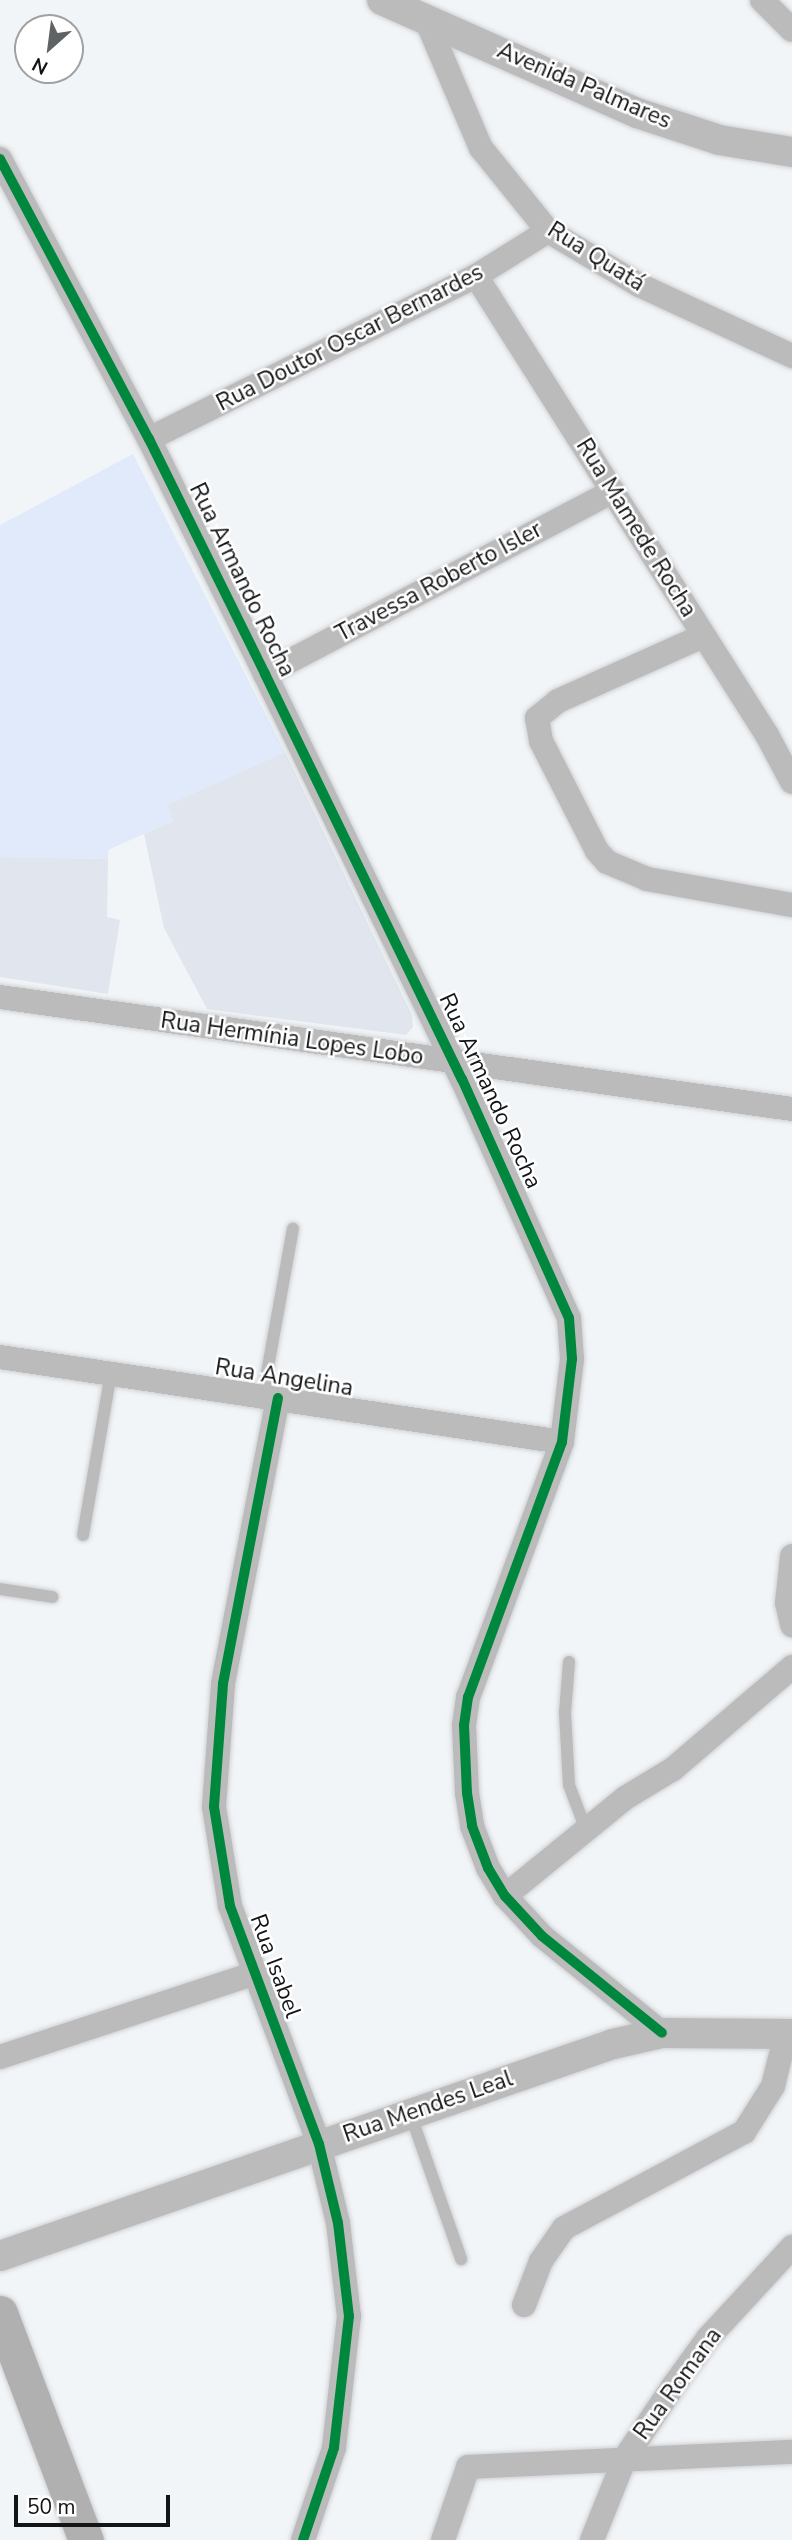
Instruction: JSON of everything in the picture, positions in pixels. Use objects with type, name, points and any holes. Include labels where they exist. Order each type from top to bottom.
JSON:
[{"type":"main road","points":[[0,2313],[86,2540]]},
{"type":"street","name":"Avenida Palmares","points":[[382,0],[425,16],[637,113],[719,140],[792,152]]},
{"type":"street","points":[[762,0],[792,30]]},
{"type":"street","name":"Rua Quatá","points":[[425,16],[481,148],[548,231],[639,285],[792,356]]},
{"type":"street","name":"Rua Armando Rocha","points":[[3,171],[149,439],[265,674],[453,1062],[569,1318],[572,1359],[562,1442],[474,1680],[464,1725],[472,1826],[488,1868],[505,1896],[542,1936],[662,2034]]},
{"type":"street","name":"Rua Doutor Oscar Bernardes","points":[[149,439],[475,276],[548,231]]},
{"type":"street","name":"Rua Mamede Rocha","points":[[475,276],[767,735],[792,782]]},
{"type":"street","name":"Travessa Roberto Isler","points":[[265,674],[613,491]]},
{"type":"street","points":[[703,636],[558,701],[537,718],[541,741],[597,851],[607,863],[647,879],[792,905]]},
{"type":"street","points":[[767,735],[792,746]]},
{"type":"street","name":"Rua Hermínia Lopes Lobo","points":[[0,998],[792,1108]]},
{"type":"street","name":"Rua Angelina","points":[[0,1357],[562,1442]]},
{"type":"street","name":"Rua Isabel","points":[[271,1396],[223,1684],[215,1761],[217,1845],[230,1906],[318,2144],[338,2223],[349,2316],[334,2448],[303,2540]]},
{"type":"street","points":[[791,1567],[792,1625]]},
{"type":"street","points":[[505,1896],[625,1798],[673,1769],[792,1667]]},
{"type":"street","points":[[0,2057],[255,1972]]},
{"type":"street","name":"Rua Mendes Leal","points":[[0,2256],[612,2044],[662,2034],[789,2034]]},
{"type":"street","points":[[524,2305],[541,2261],[564,2228],[729,2142],[755,2121],[773,2087],[789,2034]]},
{"type":"street","name":"Rua Romana","points":[[592,2540],[625,2458],[708,2338],[788,2257]]},
{"type":"street","points":[[443,2540],[468,2467],[792,2452]]},
{"type":"lane","points":[[271,1396],[293,1229]]},
{"type":"lane","points":[[83,1535],[111,1373]]},
{"type":"lane","points":[[0,1589],[52,1597]]},
{"type":"lane","points":[[569,1662],[565,1713],[569,1785],[586,1830]]},
{"type":"lane","points":[[410,2113],[461,2259]]},
{"type":"shaded area","points":[[133,454],[285,752],[168,805],[173,821],[108,850],[108,859],[0,857],[0,525]]},
{"type":"shaded area","points":[[285,752],[412,1015],[413,1027],[406,1035],[207,1009],[164,928],[144,834],[173,821],[167,805]]},
{"type":"shaded area","points":[[0,857],[108,859],[107,917],[120,920],[108,994],[0,977]]},
{"type":"cycle path","points":[[0,159],[149,439],[265,674],[462,1079],[569,1318],[572,1359],[562,1442],[468,1697],[464,1725],[467,1793],[472,1826],[488,1868],[505,1896],[542,1936],[662,2033]]},
{"type":"cycle path","points":[[278,1398],[223,1684],[214,1807],[230,1906],[319,2144],[338,2223],[349,2316],[334,2448],[303,2540]]}]
